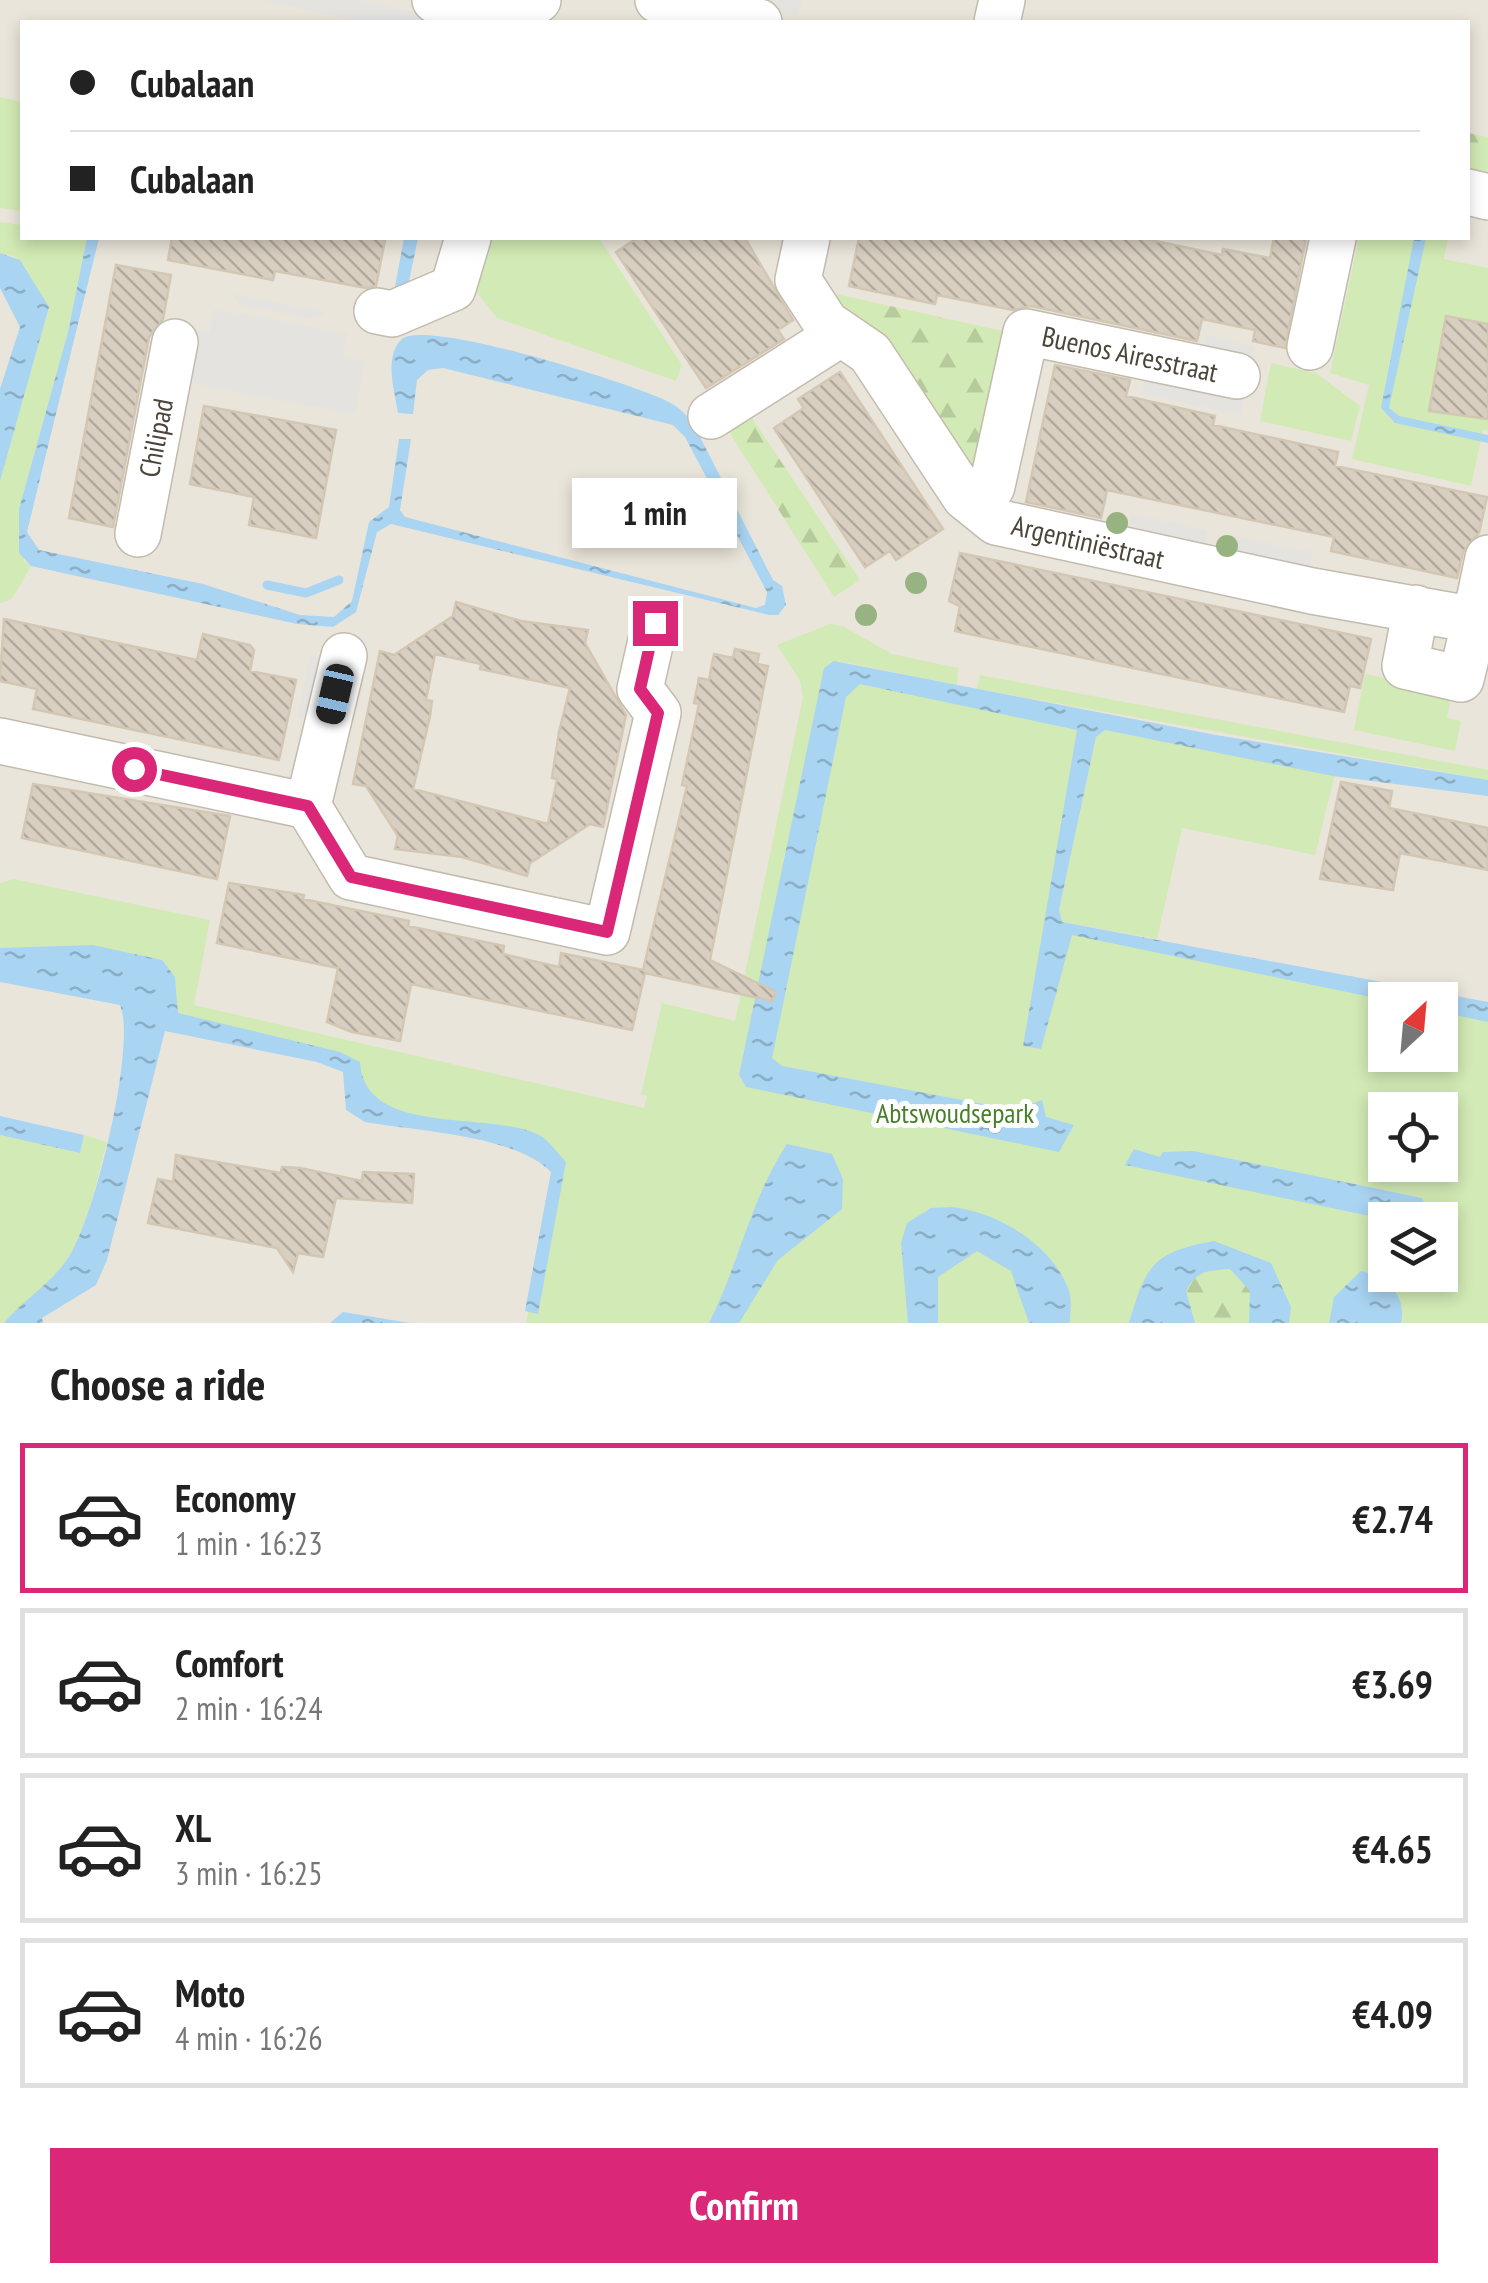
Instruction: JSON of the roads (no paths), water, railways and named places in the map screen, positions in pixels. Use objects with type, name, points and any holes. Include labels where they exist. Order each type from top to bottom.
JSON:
[{"type":"street","points":[[435,0],[511,7]]},
{"type":"street","points":[[658,0],[749,20]]},
{"type":"street","points":[[377,311],[392,314],[453,288],[467,240]]},
{"type":"street","name":"Argentiniëstraat","points":[[807,240],[798,280],[826,323],[870,353],[965,497],[996,522],[1475,620]]},
{"type":"street","points":[[1310,347],[1333,240]]},
{"type":"street","name":"Buenos Airesstraat","points":[[980,509],[992,486],[1026,332],[1237,376]]},
{"type":"street","points":[[711,416],[840,334]]},
{"type":"street","name":"Chilipad","points":[[138,534],[175,342]]},
{"type":"street","points":[[1416,608],[1404,666],[1461,679],[1488,558]]},
{"type":"street","points":[[344,656],[308,806],[351,877],[607,932],[658,713],[640,689],[655,623]]},
{"type":"street","points":[[0,741],[308,806]]},
{"type":"water","points":[[87,240],[99,240],[27,532],[39,550],[203,584],[300,615],[334,617],[352,601],[369,522],[389,507],[399,439],[411,439],[400,510],[405,517],[756,608],[765,605],[767,592],[685,437],[673,425],[443,368],[428,370],[417,380],[413,414],[398,413],[393,355],[402,339],[419,335],[532,356],[617,382],[678,407],[696,429],[773,580],[782,586],[786,605],[778,615],[769,615],[391,524],[377,532],[356,612],[333,627],[297,624],[31,566],[19,553],[19,509],[68,332]]},
{"type":"water","points":[[404,240],[418,240],[407,291],[394,292]]},
{"type":"water","points":[[1414,240],[1426,240],[1389,408],[1399,416],[1488,435],[1488,443],[1395,423],[1381,408]]},
{"type":"water","points":[[0,253],[20,260],[49,307],[0,481],[0,389],[20,327],[0,288]]},
{"type":"water","points":[[834,661],[1216,735],[1488,780],[1488,796],[1333,776],[1105,730],[1096,737],[1059,910],[1062,922],[1382,982],[1368,982],[1368,996],[1072,935],[1041,1049],[1023,1046],[1077,730],[860,684],[846,697],[772,1058],[782,1066],[1015,1110],[1042,1100],[1046,1117],[1074,1125],[1059,1152],[746,1087],[739,1075],[824,668]]},
{"type":"water","points":[[93,945],[162,960],[175,977],[178,1013],[340,1052],[360,1062],[367,1086],[383,1102],[405,1112],[517,1128],[546,1140],[566,1162],[538,1314],[525,1311],[551,1172],[535,1160],[490,1142],[365,1122],[346,1110],[343,1072],[317,1062],[165,1031],[107,1260],[96,1285],[42,1318],[43,1323],[4,1323],[61,1267],[78,1238],[110,1132],[124,1026],[120,1005],[0,982],[0,948]]},
{"type":"water","points":[[1458,996],[1488,1002],[1488,1022],[1458,1016]]},
{"type":"water","points":[[0,1116],[84,1135],[80,1153],[0,1135]]},
{"type":"water","points":[[787,1144],[832,1154],[843,1179],[842,1209],[778,1260],[739,1323],[709,1323],[764,1186]]},
{"type":"water","points":[[1134,1149],[1160,1157],[1163,1152],[1193,1151],[1422,1198],[1424,1202],[1368,1202],[1368,1216],[1125,1165]]},
{"type":"water","points":[[952,1207],[1005,1224],[1037,1246],[1061,1274],[1069,1291],[1070,1323],[1029,1323],[1011,1271],[977,1251],[938,1277],[938,1323],[908,1323],[901,1243],[907,1223],[931,1208]]},
{"type":"water","points":[[1214,1241],[1271,1263],[1291,1307],[1289,1323],[1249,1323],[1250,1291],[1230,1269],[1204,1273],[1190,1284],[1186,1291],[1195,1323],[1129,1323],[1141,1287],[1155,1264],[1177,1250]]},
{"type":"water","points":[[1361,1271],[1368,1274],[1368,1292],[1395,1292],[1401,1304],[1401,1323],[1329,1323],[1334,1297]]},
{"type":"water","points":[[343,1312],[410,1323],[330,1323]]},
{"type":"waterway","points":[[267,585],[306,593],[339,580]]},
{"type":"park label","name":"Abtswoudsepark","points":[[955,1113]]}]
